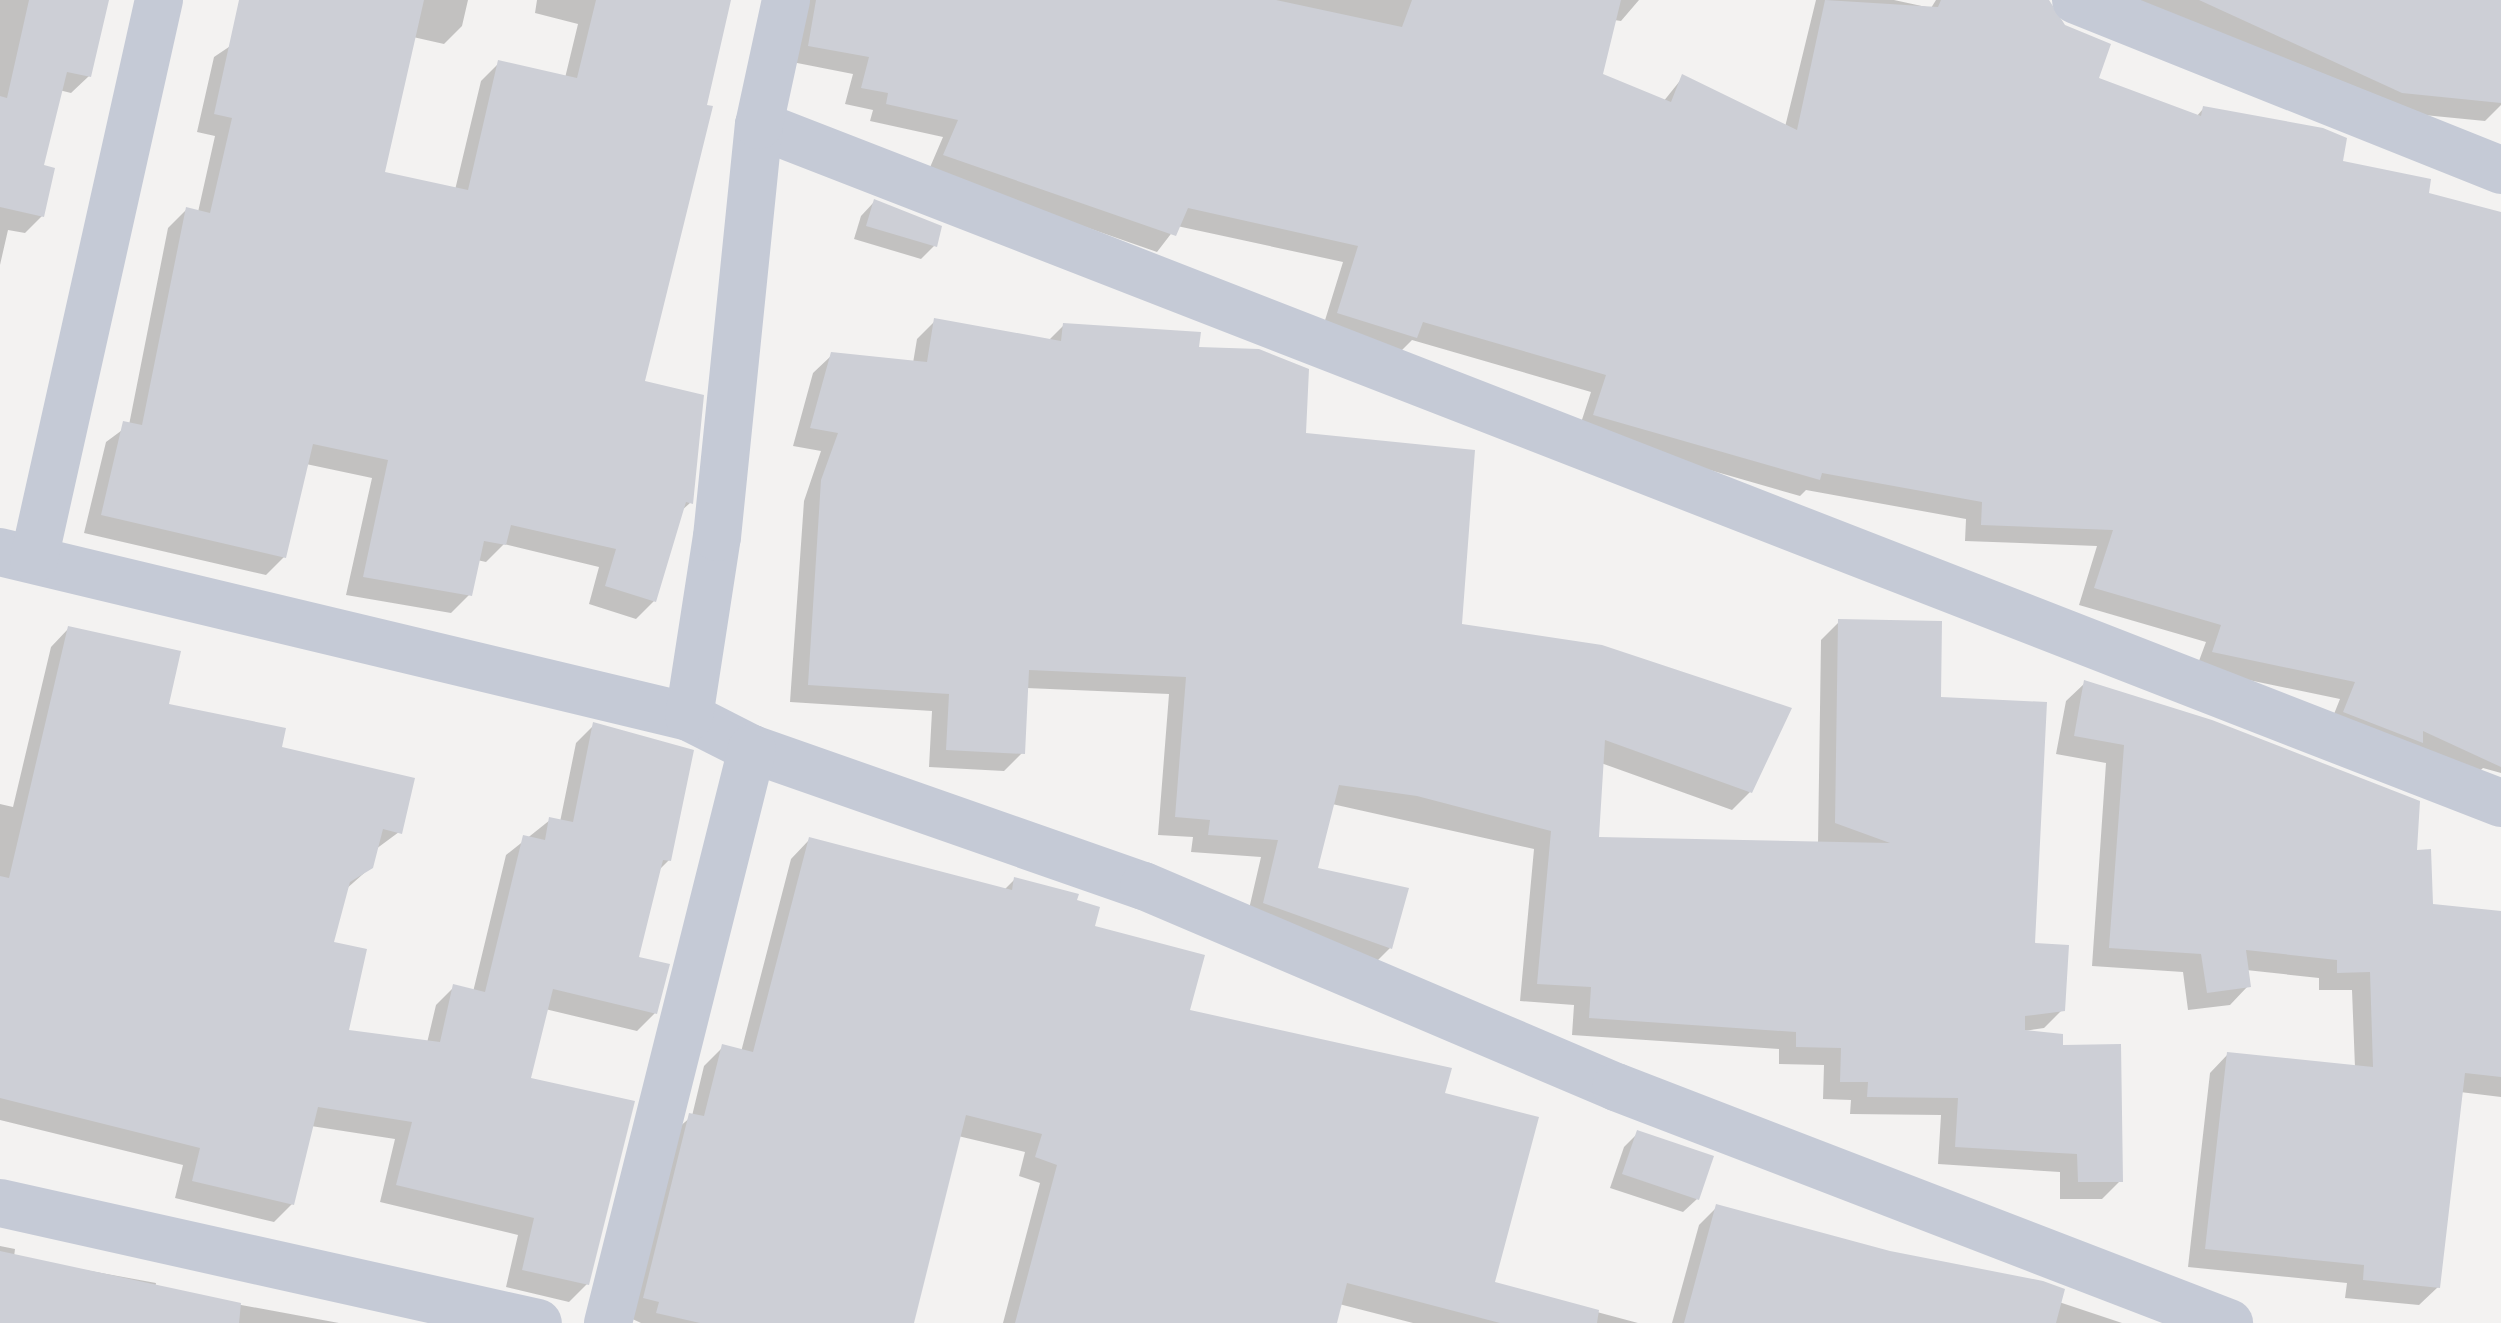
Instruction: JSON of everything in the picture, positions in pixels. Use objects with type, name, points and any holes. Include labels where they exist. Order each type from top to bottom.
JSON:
[{"type":"street","points":[[159,0],[17,556],[689,717],[752,749],[1144,886],[1616,1088],[2229,1323]]},
{"type":"street","points":[[689,717],[718,537],[759,125],[786,0]]},
{"type":"street","points":[[2076,0],[2501,170]]},
{"type":"street","points":[[759,125],[2501,803]]},
{"type":"street","points":[[608,1323],[752,749]]},
{"type":"street","points":[[0,1203],[538,1323]]},
{"type":"building","points":[[29,0],[109,0],[91,77],[67,72],[44,165],[55,168],[44,217],[0,207],[0,96],[7,98]]},
{"type":"building","points":[[239,0],[424,0],[385,172],[468,190],[498,60],[577,78],[596,0],[731,0],[707,105],[713,106],[645,381],[704,395],[693,504],[686,502],[656,602],[605,586],[616,549],[511,525],[506,545],[484,541],[472,596],[363,577],[388,460],[313,444],[286,558],[101,515],[123,421],[142,425],[186,207],[210,213],[232,118],[214,114]]},
{"type":"building","points":[[816,0],[1276,0],[1402,27],[1412,0],[1621,0],[1603,74],[1671,102],[1682,74],[1797,130],[1825,0],[1938,7],[1941,0],[2049,0],[2065,25],[2111,44],[2099,78],[2201,116],[2203,106],[2323,128],[2347,138],[2343,161],[2431,179],[2429,193],[2501,212],[2501,767],[2423,731],[2423,743],[2343,712],[2355,682],[2212,652],[2221,625],[2094,588],[2113,530],[1981,525],[1982,502],[1822,473],[1820,480],[1593,415],[1606,375],[1423,322],[1417,338],[1337,313],[1358,246],[1188,208],[1176,236],[943,155],[958,120],[886,104],[888,93],[861,88],[869,57],[808,46]]},
{"type":"building","points":[[2199,0],[2501,0],[2501,103],[2402,93]]},
{"type":"building","points":[[874,199],[942,226],[937,247],[866,226]]},
{"type":"building","points":[[934,318],[1061,341],[1063,323],[1201,332],[1199,347],[1259,349],[1309,369],[1306,433],[1475,450],[1462,624],[1602,645],[1792,708],[1752,793],[1605,740],[1599,837],[1890,843],[1835,823],[1838,619],[1942,621],[1941,697],[2047,702],[2035,943],[2069,945],[2065,1011],[2025,1016],[2025,1030],[2063,1034],[2063,1045],[2121,1044],[2123,1182],[2078,1182],[2077,1154],[1955,1147],[1958,1098],[1867,1097],[1868,1082],[1840,1082],[1841,1048],[1796,1047],[1796,1032],[1589,1018],[1591,987],[1537,984],[1551,831],[1417,796],[1339,785],[1318,868],[1409,888],[1392,949],[1263,903],[1278,840],[1208,835],[1210,820],[1175,817],[1186,677],[1029,670],[1025,754],[946,750],[949,694],[808,685],[821,480],[838,433],[810,428],[831,352],[927,362]]},
{"type":"building","points":[[68,626],[181,651],[169,704],[286,728],[282,747],[415,778],[402,834],[383,829],[373,868],[350,882],[334,942],[367,949],[349,1030],[440,1042],[453,984],[485,992],[523,835],[545,840],[549,817],[573,822],[593,722],[694,750],[671,861],[663,860],[639,957],[670,964],[657,1014],[553,989],[531,1078],[635,1101],[589,1285],[522,1270],[534,1218],[396,1185],[412,1122],[318,1107],[294,1205],[192,1181],[200,1148],[0,1098],[0,876],[9,878]]},
{"type":"building","points":[[2084,680],[2212,720],[2420,801],[2417,850],[2431,849],[2433,904],[2501,911],[2501,1077],[2465,1073],[2440,1288],[2363,1280],[2364,1265],[2205,1249],[2227,1052],[2373,1067],[2370,972],[2337,973],[2337,960],[2246,950],[2251,987],[2207,993],[2201,954],[2109,948],[2124,745],[2074,736]]},
{"type":"building","points":[[809,837],[1012,890],[1014,877],[1079,894],[1077,900],[1100,907],[1095,926],[1205,955],[1190,1010],[1452,1068],[1445,1093],[1539,1117],[1495,1282],[1599,1310],[1597,1323],[1500,1323],[1347,1283],[1337,1323],[1015,1323],[1057,1165],[1035,1157],[1042,1134],[966,1115],[914,1323],[700,1323],[656,1313],[659,1302],[643,1298],[689,1113],[704,1116],[722,1044],[753,1052]]},
{"type":"building","points":[[1637,1130],[1714,1156],[1699,1200],[1622,1174]]},
{"type":"building","points":[[1716,1204],[1890,1251],[2043,1281],[2065,1289],[2056,1323],[1684,1323]]},
{"type":"building","points":[[0,1251],[241,1303],[239,1323],[0,1323]]}]
